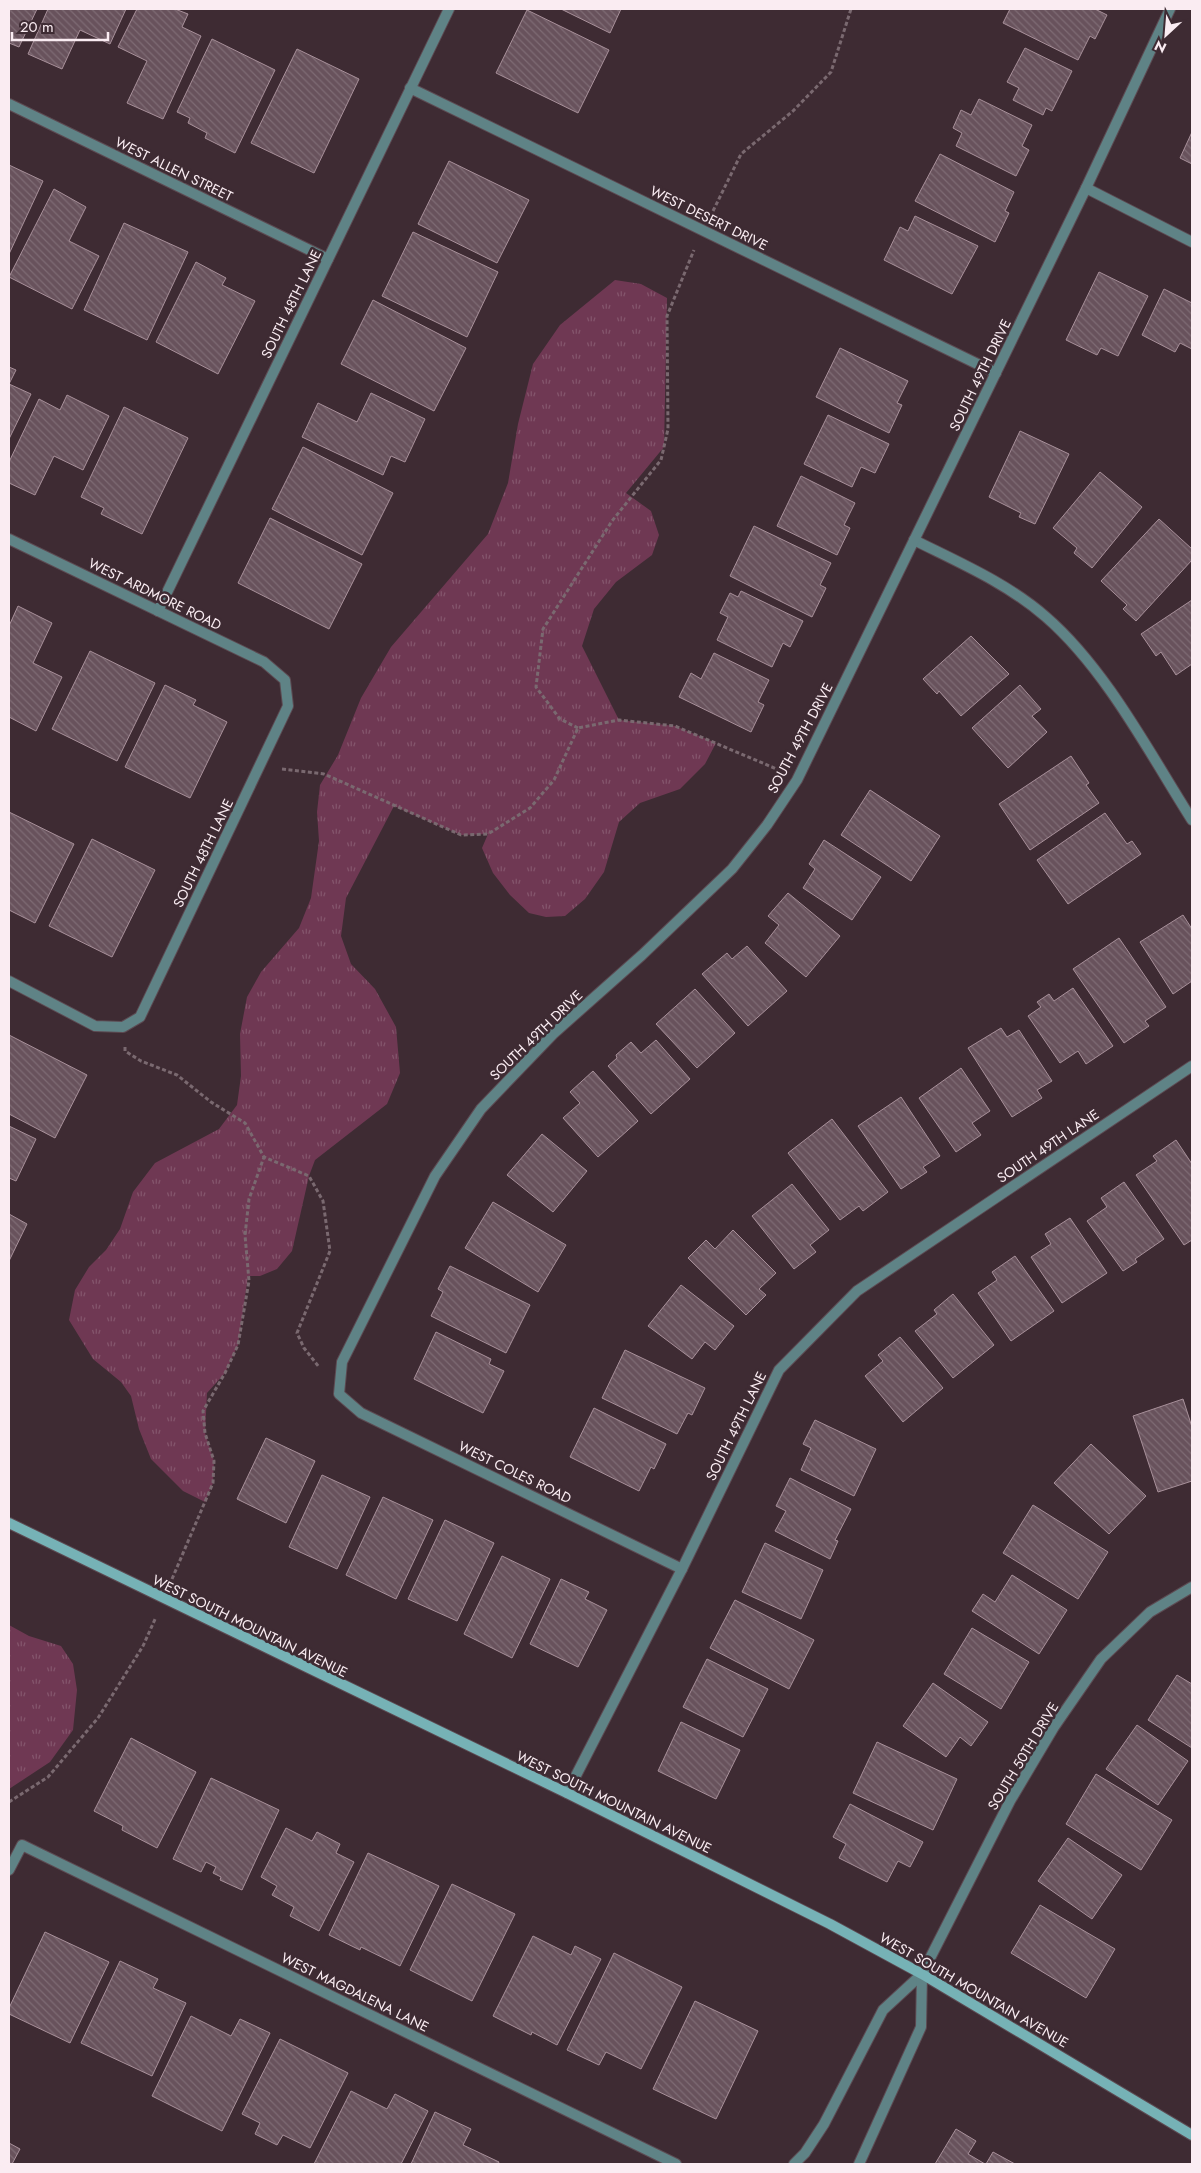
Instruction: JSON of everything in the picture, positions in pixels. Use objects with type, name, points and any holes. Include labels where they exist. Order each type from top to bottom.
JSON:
[{"type":"street","name":"SOUTH 48TH LANE","points":[[158,611],[449,9]]},
{"type":"street","name":"SOUTH 49TH DRIVE","points":[[339,1394],[342,1362],[435,1176],[481,1109],[552,1034],[642,955],[732,870],[797,780],[1086,188],[1170,9]]},
{"type":"street","name":"WEST DESERT DRIVE","points":[[410,88],[996,373]]},
{"type":"street","name":"WEST ALLEN STREET","points":[[9,104],[328,259]]},
{"type":"street","points":[[1086,188],[1192,242]]},
{"type":"street","name":"WEST ARDMORE ROAD","points":[[9,539],[264,662],[285,680]]},
{"type":"street","points":[[914,540],[990,578],[1046,617],[1101,678],[1192,820]]},
{"type":"street","name":"SOUTH 48TH LANE","points":[[123,1027],[140,1017],[288,706],[285,680]]},
{"type":"street","points":[[9,981],[95,1026],[123,1027]]},
{"type":"street","name":"SOUTH 49TH LANE","points":[[567,1793],[682,1569],[779,1370],[857,1291],[1192,1066]]},
{"type":"street","name":"WEST COLES ROAD","points":[[339,1394],[361,1413],[682,1569]]},
{"type":"street","name":"WEST SOUTH MOUNTAIN AVENUE","points":[[9,1523],[567,1793],[830,1924],[922,1974],[1192,2135]]},
{"type":"street","name":"SOUTH 50TH DRIVE","points":[[794,2164],[805,2153],[824,2124],[883,2010],[922,1974],[1010,1802],[1054,1727],[1101,1659],[1150,1612],[1192,1587]]},
{"type":"street","name":"WEST MAGDALENA LANE","points":[[9,1870],[22,1845],[676,2164]]},
{"type":"street","name":"SOUTH 50TH DRIVE","points":[[859,2164],[921,2028],[922,1974]]},
{"type":"path","points":[[797,780],[766,763],[675,726],[619,720],[578,728],[560,719],[536,687],[543,628],[612,521],[661,460],[668,429],[667,316],[690,259],[741,154],[793,111],[832,72],[851,9]]},
{"type":"path","points":[[262,761],[285,770],[324,774],[461,835],[488,834],[530,808],[554,780],[578,728]]},
{"type":"path","points":[[123,1027],[125,1051],[140,1061],[177,1075],[211,1102],[245,1123],[264,1157],[309,1176],[323,1201],[330,1250],[297,1333],[304,1348],[339,1394]]},
{"type":"path","points":[[9,1802],[48,1777],[98,1718],[143,1646],[165,1600],[213,1483],[214,1461],[205,1434],[203,1411],[225,1373],[238,1344],[249,1281],[245,1236],[249,1199],[264,1157]]},
{"type":"green space","points":[[615,280],[641,284],[667,298],[664,447],[626,493],[651,511],[659,535],[652,555],[616,582],[594,609],[582,646],[619,720],[675,726],[716,743],[705,764],[680,789],[640,803],[619,822],[604,872],[585,899],[565,916],[546,917],[529,913],[510,895],[493,873],[482,848],[488,834],[461,835],[394,806],[346,898],[341,936],[351,964],[375,989],[396,1027],[400,1073],[387,1104],[315,1160],[309,1176],[292,1251],[277,1269],[260,1276],[248,1276],[238,1345],[225,1373],[207,1393],[205,1433],[214,1461],[213,1483],[205,1502],[183,1491],[151,1459],[139,1429],[131,1396],[121,1382],[93,1359],[69,1320],[75,1290],[89,1267],[106,1250],[120,1229],[133,1192],[155,1163],[219,1129],[237,1105],[241,1076],[240,1034],[247,997],[261,972],[299,928],[311,898],[319,841],[317,812],[320,785],[338,755],[361,698],[391,647],[488,534],[508,483],[518,424],[533,364],[560,325]]},
{"type":"green space","points":[[9,1625],[29,1636],[61,1646],[73,1664],[77,1690],[73,1730],[50,1762],[9,1789]]},
{"type":"building","points":[[9,9],[37,9],[19,47],[9,43]]},
{"type":"building","points":[[48,9],[126,9],[110,44],[80,30],[62,69],[28,54]]},
{"type":"building","points":[[137,9],[175,9],[188,14],[182,27],[201,36],[163,119],[127,103],[147,61],[118,47]]},
{"type":"building","points":[[561,9],[621,9],[610,33]]},
{"type":"building","points":[[1010,9],[1095,9],[1107,15],[1095,39],[1090,36],[1078,60],[1003,23]]},
{"type":"building","points":[[527,10],[609,50],[578,113],[496,73]]},
{"type":"building","points":[[212,39],[275,70],[235,153],[205,138],[207,133],[188,123],[190,118],[177,112]]},
{"type":"building","points":[[1025,48],[1072,71],[1052,111],[1046,108],[1043,115],[1013,100],[1019,88],[1007,82]]},
{"type":"building","points":[[297,49],[359,79],[314,173],[251,143]]},
{"type":"building","points":[[979,99],[1032,125],[1022,146],[1029,150],[1016,176],[956,146],[962,133],[953,128],[961,110],[971,115]]},
{"type":"building","points":[[1192,132],[1192,164],[1180,158]]},
{"type":"building","points":[[940,154],[1014,192],[1005,211],[1009,213],[995,242],[915,201]]},
{"type":"building","points":[[449,161],[529,200],[497,263],[418,224]]},
{"type":"building","points":[[9,165],[43,181],[9,254]]},
{"type":"building","points":[[54,189],[86,207],[69,241],[99,256],[72,309],[9,277]]},
{"type":"building","points":[[915,216],[978,246],[952,294],[884,260],[900,227],[908,231]]},
{"type":"building","points":[[124,223],[188,252],[147,340],[84,310]]},
{"type":"building","points":[[413,232],[498,272],[467,337],[382,296]]},
{"type":"building","points":[[196,262],[226,278],[222,285],[255,301],[218,374],[156,342]]},
{"type":"building","points":[[1099,272],[1148,296],[1118,356],[1101,348],[1097,355],[1066,340]]},
{"type":"building","points":[[1164,289],[1192,303],[1192,349],[1180,343],[1175,352],[1142,335]]},
{"type":"building","points":[[373,300],[466,348],[434,411],[341,364]]},
{"type":"building","points":[[840,348],[908,381],[897,403],[902,405],[889,433],[816,397]]},
{"type":"building","points":[[9,367],[16,370],[9,384]]},
{"type":"building","points":[[9,384],[31,394],[9,439]]},
{"type":"building","points":[[371,393],[425,419],[405,462],[391,456],[383,475],[302,437],[318,403],[357,422]]},
{"type":"building","points":[[67,395],[109,416],[83,470],[54,456],[35,495],[9,483],[9,462],[39,399],[60,410]]},
{"type":"building","points":[[124,407],[188,438],[142,534],[101,514],[104,508],[81,497]]},
{"type":"building","points":[[828,415],[889,444],[875,473],[861,467],[852,487],[804,464]]},
{"type":"building","points":[[1020,431],[1069,454],[1035,524],[1019,517],[1021,513],[989,497]]},
{"type":"building","points":[[303,447],[393,493],[362,555],[272,509]]},
{"type":"building","points":[[1100,472],[1142,507],[1092,568],[1074,553],[1077,548],[1053,528]]},
{"type":"building","points":[[801,476],[855,503],[844,525],[850,528],[837,555],[777,526]]},
{"type":"building","points":[[270,518],[362,564],[329,629],[238,583]]},
{"type":"building","points":[[1159,519],[1192,549],[1192,560],[1136,621],[1123,609],[1127,605],[1101,581]]},
{"type":"building","points":[[754,526],[831,563],[820,585],[826,588],[812,617],[730,576]]},
{"type":"building","points":[[741,591],[803,621],[790,647],[783,643],[772,667],[717,640],[728,617],[720,613],[730,593],[738,597]]},
{"type":"building","points":[[1192,600],[1192,664],[1176,675],[1161,652],[1156,656],[1141,634]]},
{"type":"building","points":[[18,606],[52,623],[33,663],[62,677],[36,731],[9,717],[9,626]]},
{"type":"building","points":[[971,636],[1009,674],[961,716],[939,691],[937,694],[923,679]]},
{"type":"building","points":[[90,651],[155,683],[117,761],[52,729]]},
{"type":"building","points":[[714,653],[769,680],[758,702],[764,705],[751,732],[679,697],[691,673],[701,679]]},
{"type":"building","points":[[165,685],[196,700],[193,705],[227,722],[190,798],[125,767]]},
{"type":"building","points":[[1020,685],[1041,709],[1032,716],[1047,732],[1008,768],[972,728]]},
{"type":"building","points":[[1071,756],[1089,783],[1086,785],[1099,803],[1030,850],[999,804]]},
{"type":"building","points":[[870,790],[940,836],[911,881],[841,835]]},
{"type":"building","points":[[9,812],[74,844],[35,923],[9,910]]},
{"type":"building","points":[[1105,813],[1127,844],[1132,841],[1141,854],[1068,904],[1037,860]]},
{"type":"building","points":[[92,839],[155,870],[112,957],[49,926]]},
{"type":"building","points":[[824,840],[881,877],[852,920],[803,888],[815,869],[809,864]]},
{"type":"building","points":[[788,893],[840,936],[806,977],[765,943],[779,925],[768,916]]},
{"type":"building","points":[[1183,915],[1192,929],[1192,981],[1173,994],[1140,942]]},
{"type":"building","points":[[1119,938],[1166,1007],[1145,1021],[1149,1026],[1124,1043],[1073,969]]},
{"type":"building","points":[[747,946],[787,991],[748,1026],[702,974],[727,953],[732,959]]},
{"type":"building","points":[[1073,988],[1113,1046],[1086,1064],[1078,1051],[1060,1063],[1028,1016],[1041,1007],[1037,1002],[1049,994],[1054,1001]]},
{"type":"building","points":[[695,989],[735,1033],[697,1068],[656,1024]]},
{"type":"building","points":[[1001,1028],[1007,1037],[1019,1030],[1052,1081],[1037,1090],[1042,1098],[1012,1117],[968,1048]]},
{"type":"building","points":[[9,1035],[87,1075],[55,1138],[9,1114]]},
{"type":"building","points":[[656,1040],[690,1079],[651,1114],[608,1066],[617,1058],[616,1055],[631,1042],[641,1053]]},
{"type":"building","points":[[961,1068],[990,1111],[972,1123],[981,1135],[956,1152],[919,1098]]},
{"type":"building","points":[[593,1071],[638,1121],[598,1157],[563,1118],[580,1103],[570,1092]]},
{"type":"building","points":[[901,1097],[940,1156],[923,1167],[927,1172],[901,1189],[858,1126]]},
{"type":"building","points":[[832,1119],[888,1192],[863,1211],[859,1206],[840,1220],[788,1153]]},
{"type":"building","points":[[9,1126],[36,1139],[16,1181],[9,1178]]},
{"type":"building","points":[[542,1134],[587,1171],[553,1212],[507,1175]]},
{"type":"building","points":[[1176,1140],[1192,1164],[1192,1240],[1184,1245],[1136,1175],[1157,1161],[1153,1156]]},
{"type":"building","points":[[1124,1182],[1164,1239],[1135,1259],[1137,1262],[1123,1271],[1087,1221],[1107,1207],[1101,1198]]},
{"type":"building","points":[[792,1184],[829,1230],[810,1245],[816,1252],[794,1269],[752,1216]]},
{"type":"building","points":[[493,1202],[566,1245],[538,1292],[465,1248]]},
{"type":"building","points":[[9,1214],[27,1224],[9,1261]]},
{"type":"building","points":[[1070,1218],[1107,1273],[1062,1303],[1031,1257],[1051,1244],[1045,1234]]},
{"type":"building","points":[[733,1230],[776,1273],[759,1289],[766,1295],[746,1315],[688,1258],[706,1240],[715,1249]]},
{"type":"building","points":[[1015,1256],[1054,1311],[1011,1341],[978,1293],[997,1280],[992,1272]]},
{"type":"building","points":[[450,1266],[530,1305],[506,1353],[431,1316],[443,1292],[438,1289]]},
{"type":"building","points":[[681,1285],[734,1326],[715,1350],[705,1342],[692,1359],[648,1326]]},
{"type":"building","points":[[953,1294],[994,1345],[953,1378],[915,1331],[937,1314],[934,1310]]},
{"type":"building","points":[[436,1332],[491,1359],[489,1364],[504,1371],[483,1413],[414,1379]]},
{"type":"building","points":[[900,1337],[943,1388],[903,1422],[865,1376],[883,1361],[878,1355]]},
{"type":"building","points":[[625,1350],[705,1388],[692,1415],[688,1413],[677,1434],[602,1398]]},
{"type":"building","points":[[1183,1399],[1192,1427],[1192,1481],[1158,1492],[1133,1416]]},
{"type":"building","points":[[594,1408],[666,1444],[654,1469],[651,1467],[639,1491],[570,1457]]},
{"type":"building","points":[[815,1420],[876,1449],[854,1496],[801,1470],[811,1448],[803,1444]]},
{"type":"building","points":[[266,1438],[315,1461],[286,1523],[237,1499]]},
{"type":"building","points":[[1091,1444],[1146,1496],[1109,1534],[1054,1483]]},
{"type":"building","points":[[322,1475],[370,1497],[337,1569],[289,1547]]},
{"type":"building","points":[[790,1478],[851,1509],[835,1540],[838,1541],[830,1559],[775,1531],[786,1511],[776,1506]]},
{"type":"building","points":[[383,1497],[433,1520],[396,1599],[346,1575]]},
{"type":"building","points":[[1033,1505],[1108,1552],[1078,1599],[1003,1553]]},
{"type":"building","points":[[445,1520],[494,1543],[457,1621],[408,1599]]},
{"type":"building","points":[[765,1543],[823,1570],[801,1619],[742,1592]]},
{"type":"building","points":[[502,1556],[550,1579],[512,1658],[464,1634]]},
{"type":"building","points":[[1012,1575],[1067,1610],[1039,1654],[972,1611],[983,1594],[995,1602]]},
{"type":"building","points":[[561,1579],[589,1592],[585,1599],[607,1610],[578,1667],[530,1644]]},
{"type":"building","points":[[735,1600],[814,1640],[789,1689],[710,1648]]},
{"type":"building","points":[[972,1628],[1029,1662],[1001,1709],[944,1674]]},
{"type":"building","points":[[707,1659],[768,1689],[743,1737],[683,1707]]},
{"type":"building","points":[[1177,1675],[1192,1684],[1192,1748],[1148,1720]]},
{"type":"building","points":[[933,1683],[988,1722],[971,1746],[960,1737],[946,1757],[903,1726]]},
{"type":"building","points":[[681,1722],[740,1750],[716,1799],[658,1771]]},
{"type":"building","points":[[1137,1725],[1188,1761],[1158,1805],[1106,1769]]},
{"type":"building","points":[[131,1738],[196,1772],[157,1848],[122,1830],[123,1826],[94,1811]]},
{"type":"building","points":[[877,1742],[957,1779],[933,1830],[853,1793]]},
{"type":"building","points":[[1096,1774],[1172,1820],[1141,1870],[1066,1824]]},
{"type":"building","points":[[211,1778],[279,1810],[242,1890],[220,1880],[221,1877],[213,1873],[216,1867],[206,1862],[201,1872],[173,1859]]},
{"type":"building","points":[[850,1804],[923,1842],[910,1867],[898,1861],[887,1882],[839,1858],[846,1844],[833,1837]]},
{"type":"building","points":[[286,1828],[312,1841],[317,1832],[340,1844],[336,1853],[354,1862],[319,1931],[290,1916],[294,1907],[272,1895],[277,1886],[261,1877]]},
{"type":"building","points":[[1068,1838],[1122,1875],[1092,1919],[1038,1881]]},
{"type":"building","points":[[368,1853],[439,1886],[400,1966],[361,1947],[360,1950],[329,1935]]},
{"type":"building","points":[[452,1884],[515,1914],[472,2001],[410,1970]]},
{"type":"building","points":[[1040,1905],[1115,1949],[1086,1998],[1011,1953]]},
{"type":"building","points":[[45,1932],[109,1962],[70,2043],[9,2014],[9,2008]]},
{"type":"building","points":[[533,1936],[571,1955],[575,1946],[601,1959],[557,2045],[532,2032],[531,2035],[493,2016]]},
{"type":"building","points":[[614,1953],[682,1987],[641,2069],[606,2052],[599,2065],[567,2050]]},
{"type":"building","points":[[120,1961],[158,1979],[153,1988],[186,2003],[152,2076],[81,2043]]},
{"type":"building","points":[[695,2001],[758,2031],[716,2119],[653,2089]]},
{"type":"building","points":[[191,2016],[231,2036],[240,2019],[270,2033],[222,2131],[152,2096]]},
{"type":"building","points":[[280,2039],[348,2073],[310,2148],[283,2135],[277,2145],[255,2134],[260,2123],[242,2114]]},
{"type":"building","points":[[351,2091],[387,2109],[395,2094],[428,2111],[401,2164],[314,2164]]},
{"type":"building","points":[[435,2112],[471,2129],[463,2145],[499,2162],[498,2164],[411,2164]]},
{"type":"building","points":[[956,2129],[976,2141],[968,2154],[985,2164],[935,2164]]},
{"type":"building","points":[[9,2143],[20,2149],[12,2164],[9,2164]]},
{"type":"building","points":[[993,2152],[1015,2164],[986,2164]]}]
